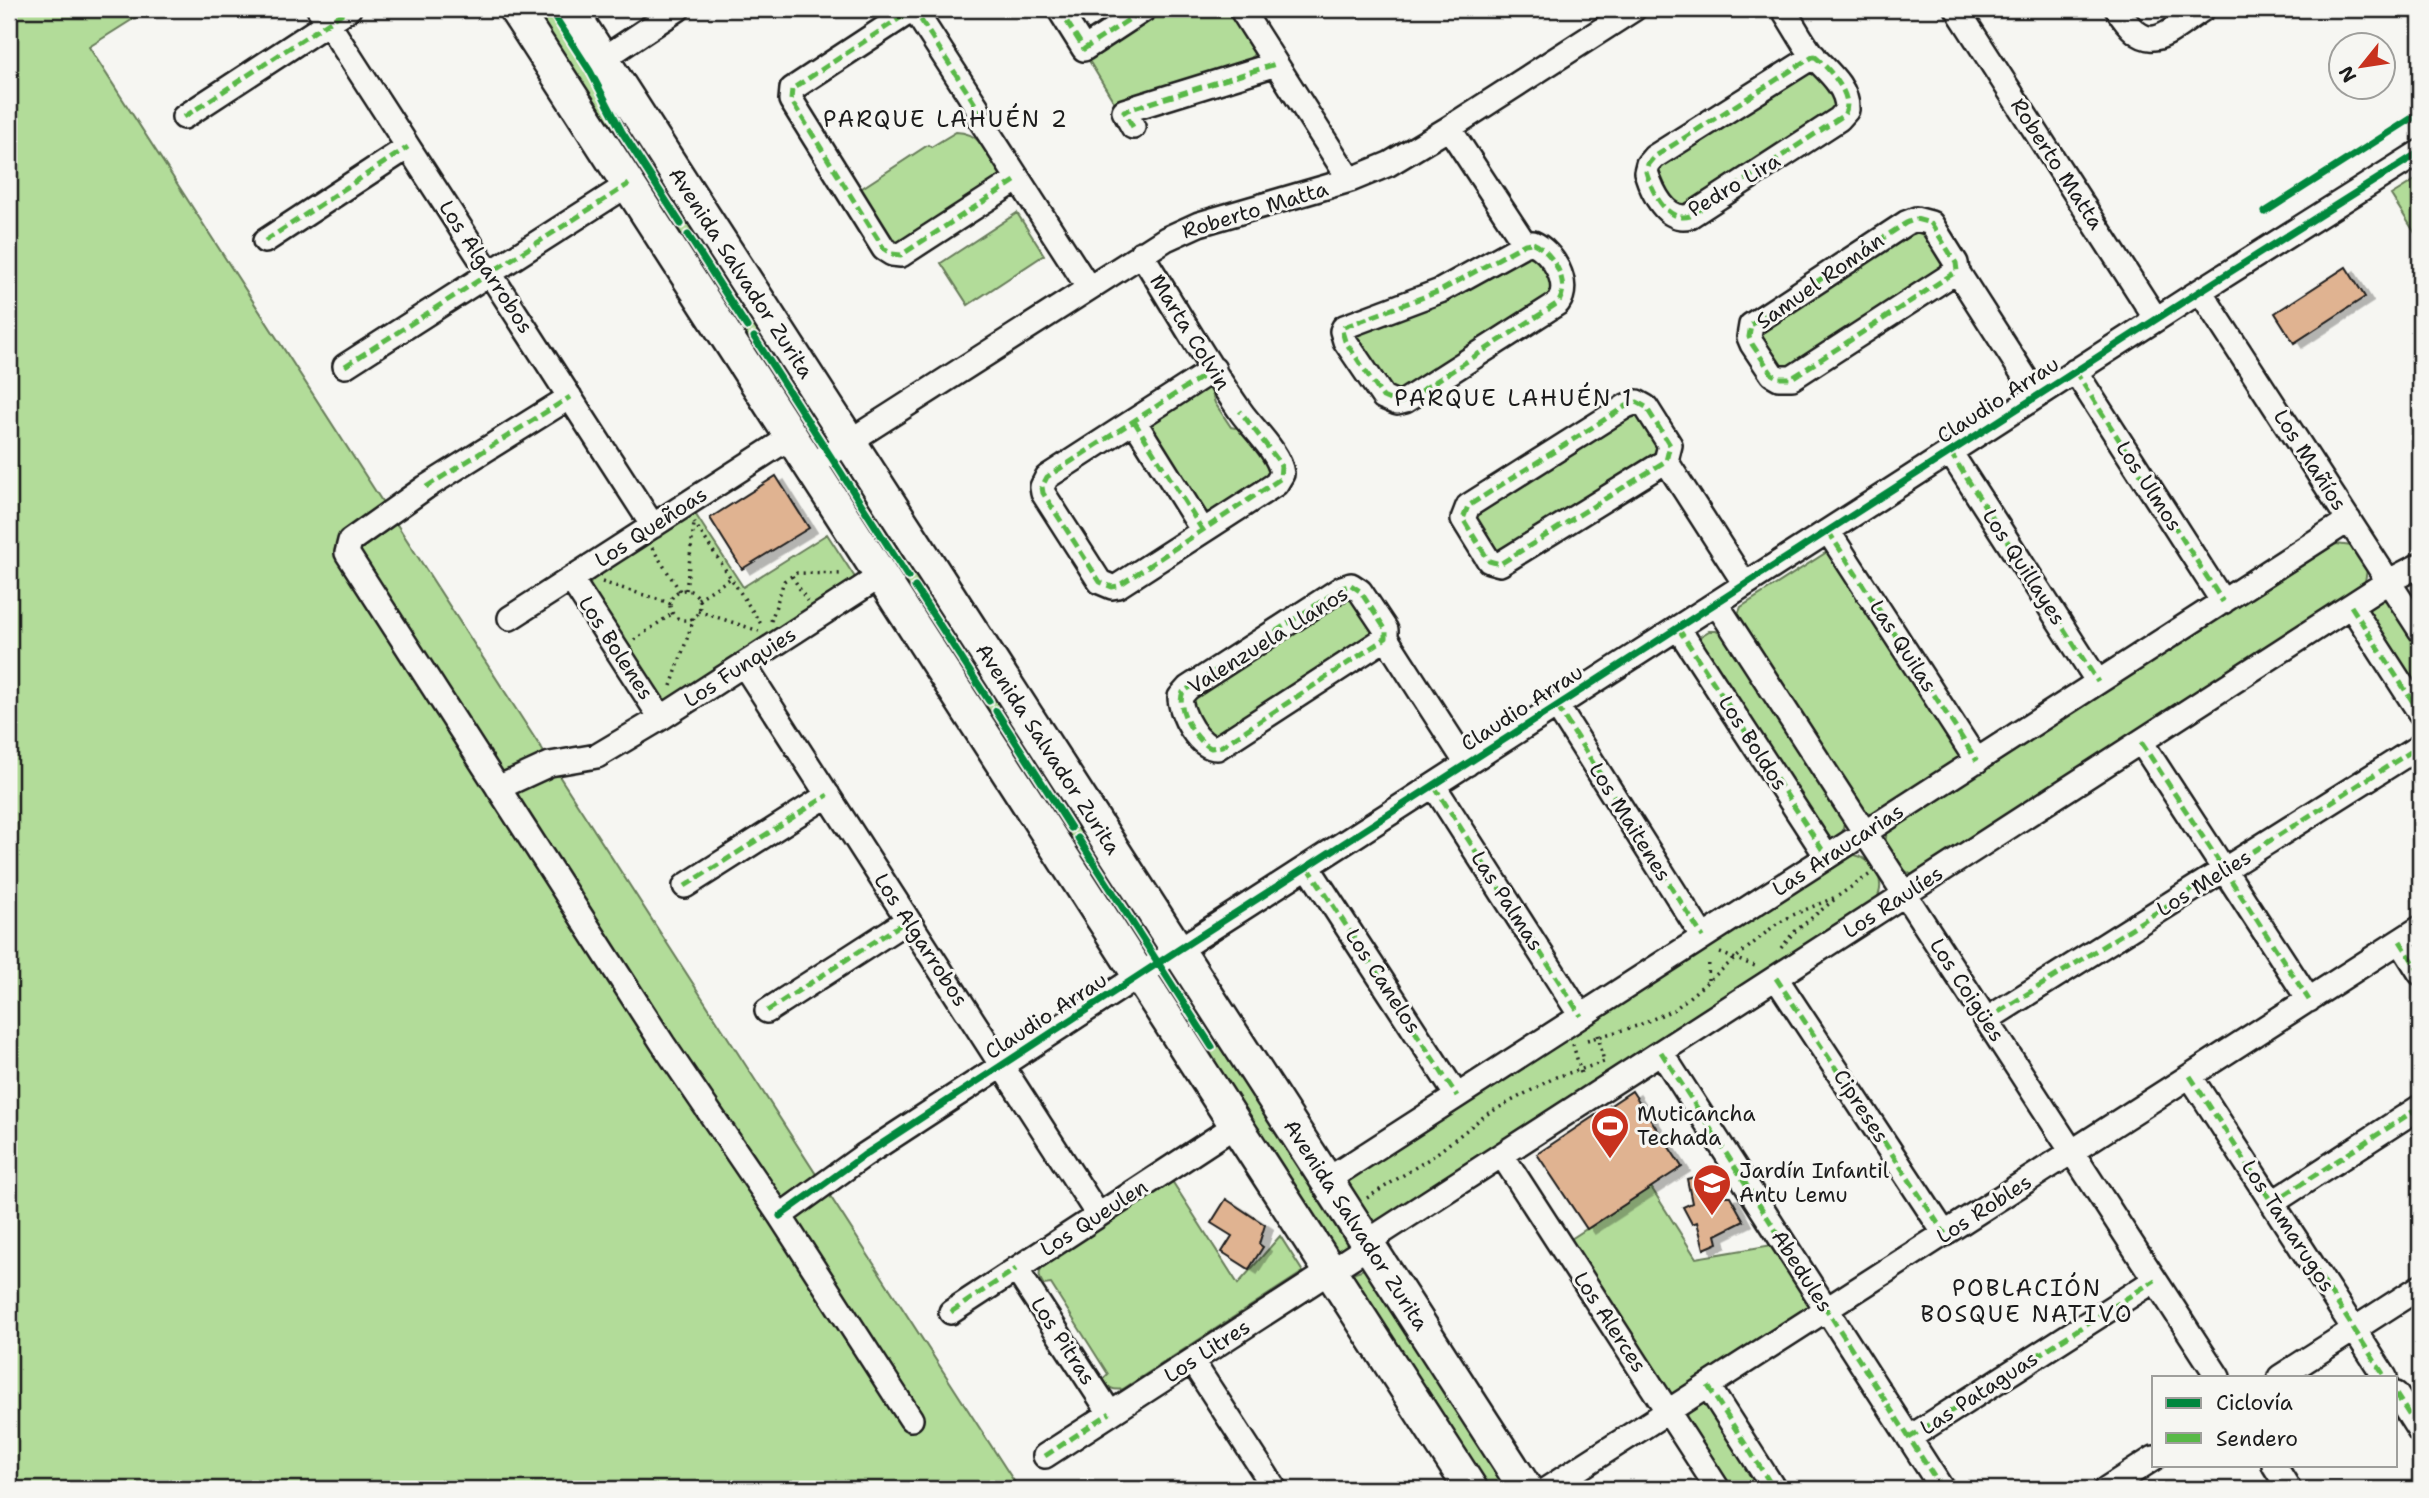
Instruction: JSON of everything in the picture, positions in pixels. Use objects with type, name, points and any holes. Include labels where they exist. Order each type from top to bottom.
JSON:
[{"type":"main road","points":[[515,9],[1471,1489]]},
{"type":"main road","name":"Avenida Salvador Zurita","points":[[570,9],[1526,1489]]},
{"type":"street","points":[[184,117],[323,16],[349,9]]},
{"type":"street","points":[[603,58],[678,9]]},
{"type":"street","points":[[1059,9],[1084,49],[1144,9]]},
{"type":"street","points":[[1241,9],[1350,180]]},
{"type":"street","name":"Roberto Matta","points":[[811,466],[1141,253],[1199,224],[1350,180],[1389,163],[1449,128],[1634,9]]},
{"type":"street","name":"Pedro Lira","points":[[1783,9],[1814,56],[1825,65],[1846,97],[1847,110],[1844,116],[1690,216],[1678,217],[1666,210],[1646,172],[1648,164],[1814,56]]},
{"type":"street","name":"Roberto Matta","points":[[1957,9],[2156,319]]},
{"type":"street","points":[[2117,9],[2135,34],[2152,39],[2203,9]]},
{"type":"street","points":[[1018,179],[901,254],[892,254],[884,248],[790,100],[792,89],[906,14],[913,13],[919,17],[977,107],[979,118],[1088,288]]},
{"type":"street","name":"Los Algarrobos","points":[[323,16],[570,397],[648,529]]},
{"type":"street","points":[[1133,127],[1124,111],[1276,64]]},
{"type":"street","points":[[1449,128],[1525,244]]},
{"type":"street","points":[[265,241],[408,147]]},
{"type":"street","name":"Claudio Arrau","points":[[780,1216],[863,1156],[1178,950],[2200,290],[2420,152]]},
{"type":"street","points":[[345,366],[629,184]]},
{"type":"street","name":"Samuel Román","points":[[1957,271],[1792,378],[1779,378],[1772,374],[1749,337],[1751,325],[1756,320],[1911,220],[1924,219],[1931,223],[1956,263],[1957,271],[2037,396]]},
{"type":"street","points":[[1525,244],[1542,246],[1562,276],[1564,290],[1558,303],[1405,401],[1397,403],[1383,397],[1345,341],[1342,331],[1344,327],[1440,291],[1525,244]]},
{"type":"street","name":"Marta Colvin","points":[[1141,253],[1240,411],[1277,459],[1282,474],[1276,484],[1203,530]]},
{"type":"street","name":"Los Mañíos","points":[[2200,290],[2420,630]]},
{"type":"street","points":[[1134,421],[1203,530],[1118,586],[1105,585],[1100,582],[1044,493],[1042,487],[1047,477],[1214,369]]},
{"type":"street","name":"Los Ulmos","points":[[2075,371],[2223,602]]},
{"type":"street","points":[[570,397],[426,486],[350,541],[347,553],[663,1044],[780,1216],[911,1419]]},
{"type":"street","points":[[1666,461],[1500,564],[1489,561],[1463,519],[1468,506],[1626,405],[1637,402],[1646,407],[1670,445],[1666,461],[1745,584]]},
{"type":"street","name":"Los Queñoas","points":[[510,618],[648,529],[689,514],[792,436]]},
{"type":"street","name":"Los Quillayes","points":[[1950,452],[2098,682]]},
{"type":"street","name":"Las Araucarias","points":[[1327,1180],[1586,1013],[1707,942],[1827,857],[2349,520]]},
{"type":"street","name":"Las Quilas","points":[[1828,531],[1977,761]]},
{"type":"street","name":"Los Raulíes","points":[[1368,1244],[1661,1052],[1771,974],[1905,894],[2389,581],[2420,565]]},
{"type":"street","name":"Los Funquies","points":[[498,788],[550,764],[597,756],[661,718],[882,575]]},
{"type":"street","name":"Los Bolenes","points":[[574,577],[617,651],[661,718]]},
{"type":"street","name":"Valenzuela Llanos","points":[[1386,638],[1217,748],[1211,748],[1202,742],[1182,709],[1180,696],[1188,688],[1351,585],[1360,591],[1387,631],[1386,638],[1467,764]]},
{"type":"street","name":"Los Coigües","points":[[1716,603],[2217,1376]]},
{"type":"street","points":[[2351,606],[2420,713]]},
{"type":"street","name":"Los Boldos","points":[[1678,628],[1827,857]]},
{"type":"street","name":"Los Algarrobos","points":[[744,665],[1098,1215]]},
{"type":"street","name":"Los Maitenes","points":[[1557,706],[1707,942]]},
{"type":"street","points":[[2141,742],[2309,1000]]},
{"type":"street","name":"Los Melies","points":[[1986,1020],[2420,746]]},
{"type":"street","name":"Las Palmas","points":[[1434,786],[1586,1013]]},
{"type":"street","points":[[685,886],[828,795]]},
{"type":"street","name":"Los Canelos","points":[[1308,867],[1457,1096]]},
{"type":"street","points":[[767,1011],[908,920]]},
{"type":"street","name":"Los Robles","points":[[1547,1489],[2420,928]]},
{"type":"street","points":[[2400,941],[2420,974]]},
{"type":"street","name":"Cipreses","points":[[1771,974],[1945,1234]]},
{"type":"street","name":"Abedules","points":[[1661,1052],[1942,1489]]},
{"type":"street","name":"Los Tamarugos","points":[[2190,1076],[2384,1376]]},
{"type":"street","points":[[2272,1203],[2420,1107]]},
{"type":"street","name":"Los Queulen","points":[[951,1312],[1236,1125]]},
{"type":"street","name":"Los Alerces","points":[[1502,1155],[1718,1489]]},
{"type":"street","name":"Los Litres","points":[[1045,1456],[1331,1271],[1368,1244]]},
{"type":"street","name":"Los Pitras","points":[[1016,1269],[1110,1413]]},
{"type":"street","name":"Las Pataguas","points":[[1909,1438],[2155,1280]]},
{"type":"street","points":[[2282,1376],[2420,1287]]},
{"type":"street","points":[[1192,1360],[1274,1489]]},
{"type":"street","points":[[1708,1386],[1774,1489]]},
{"type":"street","points":[[2398,1397],[2420,1432]]},
{"type":"street","points":[[2108,1489],[2152,1459]]},
{"type":"street","points":[[2275,1466],[2290,1489]]},
{"type":"path","points":[[689,514],[767,633]]},
{"type":"path","points":[[686,590],[689,514]]},
{"type":"path","points":[[648,529],[680,591]]},
{"type":"path","points":[[767,633],[784,580],[797,573],[848,575]]},
{"type":"path","points":[[792,576],[817,617]]},
{"type":"path","points":[[574,577],[670,603]]},
{"type":"path","points":[[698,599],[731,578]]},
{"type":"path","points":[[661,718],[696,613],[698,599],[686,590],[673,596],[670,603],[673,613],[683,619],[696,613],[767,633]]},
{"type":"path","points":[[617,651],[673,613]]},
{"type":"path","points":[[1707,942],[1734,958],[1771,974],[1793,933],[1885,863]]},
{"type":"path","points":[[1586,1040],[1637,1026],[1675,1009],[1775,925],[1838,897]]},
{"type":"path","points":[[1707,942],[1707,981]]},
{"type":"path","points":[[1362,1201],[1423,1163],[1487,1114],[1537,1086],[1580,1068],[1604,1062],[1598,1037],[1586,1013]]},
{"type":"path","points":[[1573,1043],[1589,1099]]},
{"type":"green space","points":[[9,9],[149,9],[89,47],[1019,1489],[9,1489]]},
{"type":"green space","points":[[528,9],[557,9],[823,424],[815,437],[810,439]]},
{"type":"green space","points":[[1153,9],[1227,9],[1255,52],[1247,65],[1117,107],[1085,54]]},
{"type":"green space","points":[[1811,66],[1842,104],[1684,212],[1674,211],[1654,166]]},
{"type":"green space","points":[[956,132],[972,136],[984,146],[1002,180],[894,248],[856,192],[928,145],[931,147]]},
{"type":"green space","points":[[2420,177],[2420,241],[2391,195]]},
{"type":"green space","points":[[1017,213],[1044,255],[968,305],[941,263]]},
{"type":"green space","points":[[1920,224],[1948,265],[1782,373],[1756,329]]},
{"type":"green space","points":[[1527,249],[1538,251],[1558,292],[1393,396],[1352,334]]},
{"type":"green space","points":[[1209,384],[1215,403],[1231,427],[1235,428],[1241,423],[1276,471],[1206,520],[1145,425]]},
{"type":"green space","points":[[1641,410],[1662,454],[1498,558],[1470,510]]},
{"type":"green space","points":[[852,470],[1158,943],[1148,954],[1142,954],[835,480],[842,473]]},
{"type":"green space","points":[[694,512],[743,587],[827,534],[856,579],[672,699],[666,700],[660,697],[591,592],[590,584],[595,577]]},
{"type":"green space","points":[[2336,544],[2352,546],[2367,570],[2364,587],[1920,873],[1912,875],[1890,854],[1886,839],[1892,826]]},
{"type":"green space","points":[[1833,551],[1963,748],[1962,759],[1876,814],[1861,811],[1739,620],[1738,614],[1741,607],[1827,552]]},
{"type":"green space","points":[[1349,593],[1379,630],[1215,742],[1187,706],[1191,694]]},
{"type":"green space","points":[[2383,600],[2388,601],[2420,651],[2420,706],[2365,612]]},
{"type":"green space","points":[[1709,631],[1716,631],[1724,636],[1844,822],[1842,836],[1829,844],[1696,639]]},
{"type":"green space","points":[[1852,854],[1867,861],[1877,873],[1880,888],[1874,903],[1379,1222],[1368,1221],[1350,1193],[1351,1175]]},
{"type":"green space","points":[[1177,977],[1352,1245],[1339,1256],[1164,987]]},
{"type":"green space","points":[[1172,1181],[1238,1284],[1280,1236],[1303,1272],[1123,1389],[1114,1389],[1103,1379],[1108,1374],[1051,1284],[1044,1285],[1042,1282],[1040,1272],[1044,1264]]},
{"type":"green space","points":[[1651,1187],[1696,1258],[1772,1245],[1811,1306],[1671,1395],[1571,1239]]},
{"type":"green space","points":[[1367,1268],[1513,1489],[1484,1489],[1351,1277],[1355,1272]]},
{"type":"green space","points":[[1710,1399],[1768,1489],[1731,1489],[1684,1416]]},
{"type":"building","points":[[2346,267],[2365,297],[2294,343],[2275,313]]},
{"type":"building","points":[[776,476],[809,528],[742,569],[710,518]]},
{"type":"building","name":"Muticancha Techada","points":[[1632,1091],[1682,1167],[1587,1229],[1537,1154]]},
{"type":"building","points":[[1703,1175],[1707,1196],[1730,1196],[1744,1221],[1716,1235],[1718,1243],[1704,1249],[1697,1222],[1692,1224],[1683,1207],[1692,1203],[1687,1179]]},
{"type":"building","points":[[1226,1199],[1265,1225],[1259,1244],[1263,1247],[1249,1269],[1222,1252],[1232,1236],[1211,1223]]},
{"type":"marked path","points":[[184,117],[349,9]]},
{"type":"marked path","points":[[1059,9],[1084,49],[1145,9]]},
{"type":"marked path","points":[[979,118],[977,107],[919,17],[913,13],[906,14],[792,89],[791,100],[884,249],[892,254],[901,255],[1018,179]]},
{"type":"marked path","points":[[1814,56],[1839,83],[1846,100],[1844,115],[1690,216],[1681,217],[1667,210],[1656,196],[1646,172],[1654,157],[1814,56]]},
{"type":"marked path","points":[[1133,127],[1124,111],[1276,64]]},
{"type":"marked path","points":[[265,241],[408,147]]},
{"type":"marked path","points":[[345,366],[629,184]]},
{"type":"marked path","points":[[1916,219],[1931,223],[1956,263],[1957,271],[1792,378],[1779,378],[1772,374],[1752,344],[1749,337],[1751,325],[1916,219]]},
{"type":"marked path","points":[[1533,243],[1547,253],[1558,269],[1563,287],[1558,303],[1405,401],[1397,403],[1383,397],[1345,341],[1342,331],[1344,327],[1440,291],[1525,244],[1533,243]]},
{"type":"marked path","points":[[1214,369],[1047,477],[1042,487],[1043,493],[1100,582],[1112,587],[1118,586],[1280,479],[1281,466],[1277,459],[1240,411]]},
{"type":"marked path","points":[[2075,371],[2223,602]]},
{"type":"marked path","points":[[426,487],[570,397]]},
{"type":"marked path","points":[[1637,402],[1646,407],[1670,445],[1666,461],[1500,564],[1489,561],[1463,519],[1468,506],[1626,406],[1637,402]]},
{"type":"marked path","points":[[1134,421],[1203,531]]},
{"type":"marked path","points":[[1950,452],[2098,682]]},
{"type":"marked path","points":[[1828,531],[1977,761]]},
{"type":"marked path","points":[[1351,585],[1360,591],[1386,630],[1386,638],[1222,746],[1211,748],[1199,739],[1184,715],[1181,699],[1183,692],[1342,588],[1351,585]]},
{"type":"marked path","points":[[2351,606],[2420,713]]},
{"type":"marked path","points":[[1678,628],[1827,857]]},
{"type":"marked path","points":[[1557,706],[1703,937]]},
{"type":"marked path","points":[[2141,742],[2309,1000]]},
{"type":"marked path","points":[[1986,1020],[2420,746]]},
{"type":"marked path","points":[[1434,786],[1581,1016]]},
{"type":"marked path","points":[[685,886],[828,795]]},
{"type":"marked path","points":[[1308,867],[1457,1096]]},
{"type":"marked path","points":[[767,1011],[908,920]]},
{"type":"marked path","points":[[2400,941],[2420,973]]},
{"type":"marked path","points":[[1776,978],[1945,1234]]},
{"type":"marked path","points":[[1661,1052],[1942,1489]]},
{"type":"marked path","points":[[2190,1076],[2384,1376]]},
{"type":"marked path","points":[[2272,1203],[2420,1107]]},
{"type":"marked path","points":[[951,1312],[1016,1269]]},
{"type":"marked path","points":[[1909,1438],[2155,1280]]},
{"type":"marked path","points":[[1708,1386],[1774,1489]]},
{"type":"marked path","points":[[2398,1397],[2420,1432]]},
{"type":"marked path","points":[[1045,1456],[1110,1413]]},
{"type":"cycle path","points":[[550,9],[590,71],[622,132],[681,224]]},
{"type":"cycle path","points":[[2265,212],[2420,113]]},
{"type":"cycle path","points":[[780,1216],[863,1156],[1178,950],[2420,152]]},
{"type":"cycle path","points":[[688,235],[747,327]]},
{"type":"cycle path","points":[[754,337],[908,577]]},
{"type":"cycle path","points":[[915,587],[989,701]]},
{"type":"cycle path","points":[[996,711],[1071,828]]},
{"type":"cycle path","points":[[1078,838],[1212,1047]]},
{"type":"place","name":"Muticancha Techada","points":[[1610,1160]]},
{"type":"place","name":"Jardín Infantil Antu Lemu","points":[[1712,1217]]},
{"type":"district","name":"PARQUE LAHUÉN 2","points":[[946,119]]},
{"type":"district","name":"PARQUE LAHUÉN 1","points":[[1514,398]]},
{"type":"district","name":"POBLACIÓN BOSQUE NATIVO","points":[[2027,1301]]}]
